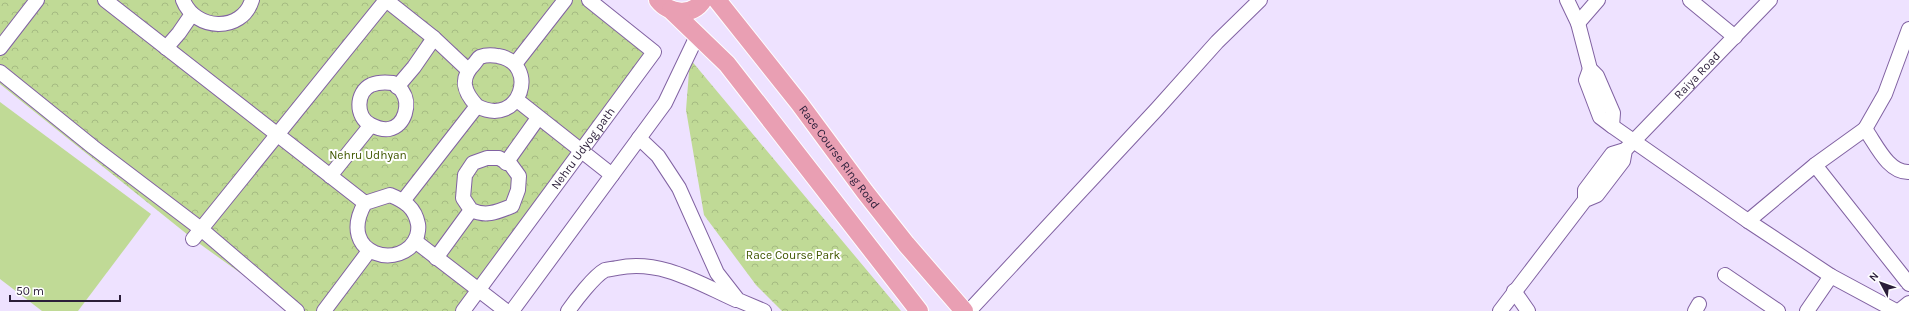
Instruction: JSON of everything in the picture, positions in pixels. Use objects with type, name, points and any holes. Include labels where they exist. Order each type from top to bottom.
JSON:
[{"type":"main road","points":[[664,5],[682,12],[692,10],[703,0]]},
{"type":"main road","name":"Race Course Ring Road","points":[[717,0],[799,103],[865,192],[906,244],[964,311]]},
{"type":"main road","points":[[664,5],[727,64],[919,311]]},
{"type":"street","points":[[0,48],[37,0]]},
{"type":"street","points":[[105,0],[365,204]]},
{"type":"street","points":[[183,0],[192,14],[209,24],[223,24],[239,20],[252,0]]},
{"type":"street","points":[[197,234],[386,0],[434,38],[468,70]]},
{"type":"street","points":[[515,64],[565,0]]},
{"type":"street","name":"Nehru Udyog path","points":[[463,311],[654,52],[589,0]]},
{"type":"street","points":[[969,311],[1157,109],[1217,42],[1260,0]]},
{"type":"street","points":[[1567,0],[1578,23],[1590,69],[1597,76],[1613,113],[1612,126],[1629,146],[1748,221],[1831,276],[1896,311]]},
{"type":"street","points":[[1578,23],[1598,0]]},
{"type":"street","points":[[1690,0],[1735,37]]},
{"type":"street","name":"Raiya Road","points":[[1500,311],[1585,200],[1585,190],[1612,154],[1629,146],[1770,0]]},
{"type":"street","points":[[166,48],[180,33],[192,14]]},
{"type":"street","points":[[1748,221],[1815,166],[1865,129],[1885,94],[1909,29]]},
{"type":"street","points":[[512,311],[665,103],[697,36]]},
{"type":"street","points":[[397,87],[414,67],[434,38]]},
{"type":"street","points":[[492,55],[505,57],[515,64],[520,74],[522,86],[518,100],[510,107],[498,111],[486,111],[477,106],[469,98],[465,90],[465,79],[468,70],[480,57],[492,55]]},
{"type":"street","points":[[0,72],[197,234],[297,311]]},
{"type":"street","points":[[381,82],[393,83],[403,92],[407,106],[403,120],[390,129],[380,129],[371,126],[364,122],[360,114],[359,105],[363,94],[370,85],[381,82]]},
{"type":"street","points":[[518,100],[538,118],[612,175]]},
{"type":"street","points":[[403,201],[477,106]]},
{"type":"street","points":[[506,163],[538,118]]},
{"type":"street","points":[[330,176],[371,126]]},
{"type":"street","points":[[1865,129],[1892,168],[1903,172],[1909,172]]},
{"type":"street","points":[[639,138],[658,156],[679,188],[717,273],[738,300]]},
{"type":"street","points":[[487,158],[499,158],[511,165],[519,176],[518,190],[512,206],[491,214],[479,214],[471,210],[463,198],[465,175],[473,163],[487,158]]},
{"type":"street","points":[[1815,166],[1909,284]]},
{"type":"street","points":[[390,195],[403,201],[416,213],[419,228],[415,241],[404,252],[389,256],[369,251],[361,244],[358,235],[359,214],[365,204],[390,195]]},
{"type":"street","points":[[436,258],[471,210]]},
{"type":"street","points":[[415,241],[506,311]]},
{"type":"street","points":[[324,311],[369,251]]},
{"type":"street","points":[[568,311],[605,270],[625,266],[650,266],[692,278],[764,311]]},
{"type":"street","points":[[1725,275],[1778,311]]},
{"type":"street","points":[[1806,311],[1831,276]]},
{"type":"street","points":[[1514,291],[1528,311]]},
{"type":"street","points":[[1899,311],[1909,303]]},
{"type":"green space","name":"Nehru Udhyan","points":[[0,0],[589,0],[654,52],[463,311],[293,311],[193,239],[0,84]]},
{"type":"green space","name":"Race Course Park","points":[[690,59],[901,311],[782,311],[756,285],[704,215],[686,110]]},
{"type":"green space","points":[[0,102],[151,214],[78,311],[42,311],[0,279]]}]
